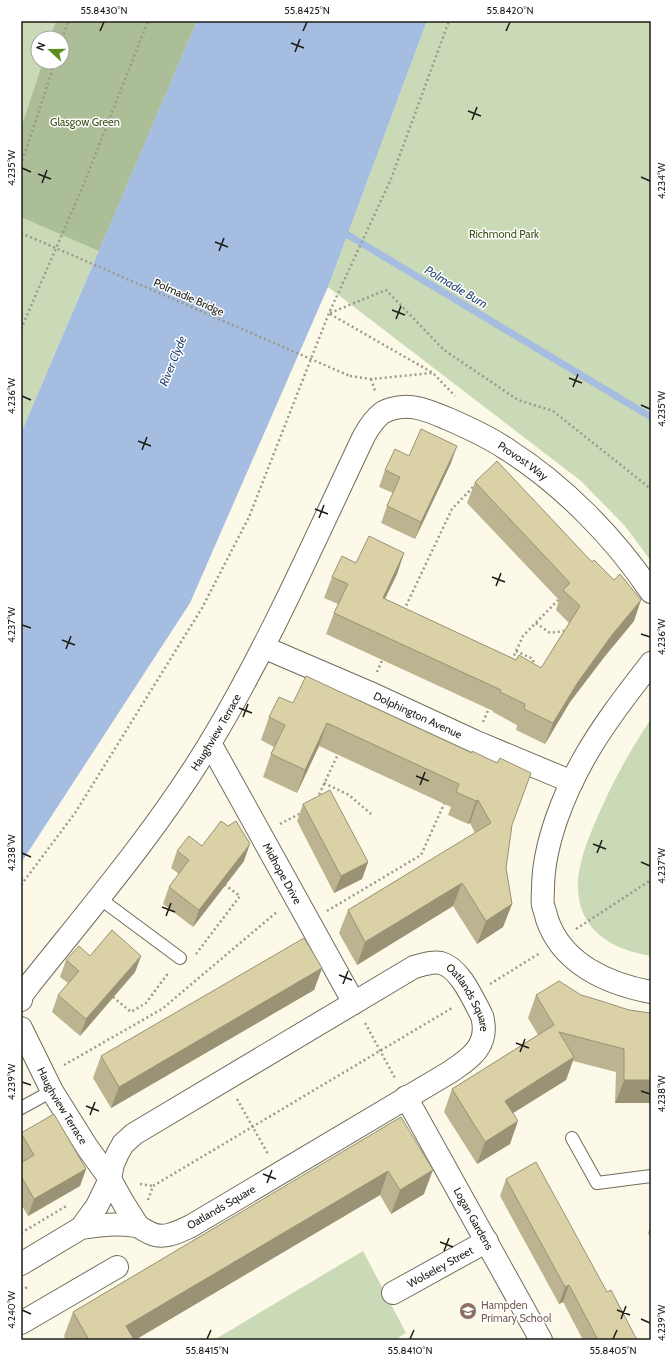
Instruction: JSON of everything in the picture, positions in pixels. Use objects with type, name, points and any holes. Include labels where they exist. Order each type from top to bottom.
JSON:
[{"type":"street","name":"Provost Way","points":[[364,436],[372,423],[383,412],[407,406],[422,408],[464,426],[502,446],[540,473],[582,510],[631,564],[651,592]]},
{"type":"street","name":"Haughview Terrace","points":[[21,1000],[22,995],[30,984],[153,829],[210,744],[249,676],[364,436]]},
{"type":"street","name":"Dolphington Avenue","points":[[263,647],[368,692],[474,741],[572,782]]},
{"type":"street","points":[[651,664],[607,721],[586,755],[572,782],[558,814],[543,874],[543,904],[550,926],[558,942],[579,964],[600,977],[628,987],[651,992]]},
{"type":"street","name":"Midhope Drive","points":[[210,744],[354,1003]]},
{"type":"street","name":"Oatlands Square","points":[[427,963],[440,963],[450,967],[458,975],[482,1016],[484,1023],[484,1036],[479,1048],[465,1062],[191,1226],[173,1234],[161,1236],[150,1234],[138,1226],[111,1224],[81,1228],[97,1206],[106,1187],[118,1152],[123,1144],[134,1134],[414,968],[427,963]]},
{"type":"street","name":"Haughview Terrace","points":[[21,1028],[48,1084],[87,1147],[106,1187]]},
{"type":"street","name":"Logan Gardens","points":[[406,1098],[541,1340]]},
{"type":"street","points":[[106,1187],[124,1204],[138,1226]]},
{"type":"street","points":[[21,1264],[81,1228]]},
{"type":"street","name":"Wolseley Street","points":[[393,1293],[487,1241]]},
{"type":"street","points":[[21,1323],[117,1267]]},
{"type":"street","points":[[21,1335],[24,1340]]},
{"type":"lane","points":[[99,898],[180,958]]},
{"type":"lane","points":[[21,1108],[48,1084]]},
{"type":"lane","points":[[572,1138],[597,1183],[651,1176]]},
{"type":"path","points":[[21,329],[82,186],[148,21]]},
{"type":"path","points":[[21,885],[75,813],[202,608],[249,517],[329,313],[391,179],[449,21]]},
{"type":"path","points":[[21,165],[52,70]]},
{"type":"path","name":"Polmadie Bridge","points":[[21,233],[350,376],[371,380],[433,373],[329,313]]},
{"type":"path","points":[[329,313],[386,290],[444,350],[518,400],[553,411],[651,489]]},
{"type":"path","points":[[402,614],[452,509],[477,483]]},
{"type":"path","points":[[510,664],[523,636],[564,594]]},
{"type":"path","points":[[536,623],[550,633],[564,631]]},
{"type":"path","points":[[516,650],[533,659],[534,674]]},
{"type":"path","points":[[368,692],[384,654]]},
{"type":"path","points":[[474,741],[492,704]]},
{"type":"path","points":[[316,801],[340,750]]},
{"type":"path","points":[[324,783],[349,795],[371,814]]},
{"type":"path","points":[[325,912],[422,855],[447,800]]},
{"type":"path","points":[[276,826],[307,810]]},
{"type":"path","points":[[153,1186],[471,996],[558,942],[651,880]]},
{"type":"path","points":[[48,1084],[162,1009],[295,896]]},
{"type":"path","points":[[354,1003],[406,1098]]},
{"type":"path","points":[[226,1080],[279,1173]]},
{"type":"path","points":[[21,1233],[79,1199],[106,1187]]},
{"type":"green space","name":"Glasgow Green","points":[[21,21],[197,21],[21,433]]},
{"type":"green space","name":"Glasgow Green","points":[[56,21],[197,21],[99,251],[21,217],[21,128],[40,70],[70,70],[70,30],[53,30]]},
{"type":"green space","name":"Richmond Park","points":[[427,21],[651,21],[651,561],[625,526],[581,481],[328,287]]},
{"type":"green space","points":[[651,719],[651,956],[635,953],[621,948],[597,933],[588,923],[582,910],[578,879],[585,848],[603,805],[615,779]]},
{"type":"green space","points":[[363,1251],[406,1333],[395,1340],[214,1340]]},
{"type":"water","name":"River Clyde","points":[[197,21],[427,21],[328,287],[190,603],[21,863],[21,433]]},
{"type":"building","points":[[421,429],[457,446],[421,522],[387,506],[400,477],[385,470],[395,449],[409,456]]},
{"type":"building","points":[[497,461],[592,562],[594,560],[614,580],[620,574],[641,600],[612,635],[578,682],[553,723],[524,709],[525,704],[500,692],[501,690],[334,613],[348,584],[332,577],[342,556],[356,563],[369,536],[404,553],[383,598],[516,660],[519,655],[541,668],[580,606],[563,590],[570,583],[475,482]]},
{"type":"building","points":[[306,676],[472,753],[472,751],[497,763],[500,758],[531,773],[512,825],[506,868],[512,904],[486,921],[462,883],[365,942],[348,910],[491,823],[478,800],[476,801],[456,792],[459,784],[327,723],[305,770],[271,754],[285,725],[269,717],[279,697],[293,703]]},
{"type":"building","points":[[330,790],[368,862],[341,876],[303,804]]},
{"type":"building","points":[[221,821],[228,826],[236,821],[250,844],[199,910],[169,887],[189,860],[177,851],[189,836],[202,846]]},
{"type":"building","points":[[112,930],[141,956],[86,1019],[58,995],[79,971],[66,960],[79,946],[90,956]]},
{"type":"building","points":[[304,938],[322,968],[119,1087],[101,1056]]},
{"type":"building","points":[[559,981],[581,995],[629,1010],[651,1013],[651,1080],[624,1080],[624,1049],[559,1032],[574,1057],[505,1101],[518,1121],[485,1142],[452,1089],[554,1025],[536,995]]},
{"type":"building","points":[[54,1114],[86,1169],[34,1199],[21,1176],[21,1163],[34,1155],[21,1133]]},
{"type":"building","points":[[401,1117],[433,1170],[400,1190],[388,1171],[126,1326],[134,1340],[89,1340],[73,1312]]},
{"type":"building","points":[[536,1162],[607,1292],[611,1290],[637,1340],[598,1340],[569,1285],[565,1287],[506,1179]]},
{"type":"waterway","name":"Polmadie Burn","points":[[339,231],[651,417]]},
{"type":"place","name":"Hampden Primary School","points":[[468,1311]]}]
